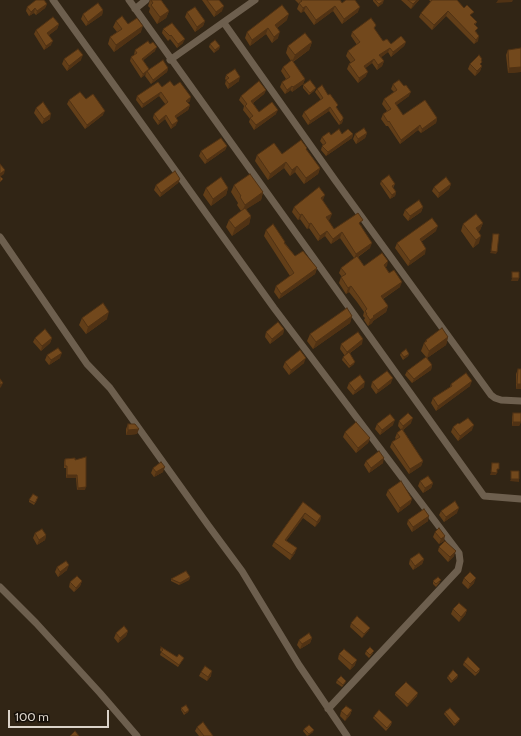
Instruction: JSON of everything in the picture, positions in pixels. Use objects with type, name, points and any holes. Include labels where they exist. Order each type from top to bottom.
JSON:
[{"type":"street","points":[[53,0],[274,308],[459,553],[460,561],[458,570],[328,709]]},
{"type":"street","points":[[128,0],[484,496],[521,499]]},
{"type":"street","points":[[135,9],[146,0]]},
{"type":"street","points":[[170,60],[256,0]]},
{"type":"street","points":[[224,23],[349,199],[491,394],[501,400],[521,401]]},
{"type":"street","points":[[0,237],[87,364],[110,388],[242,571],[298,665],[347,736]]},
{"type":"street","points":[[0,587],[36,623],[137,736]]},
{"type":"building","points":[[36,0],[44,0],[47,4],[37,11],[35,8],[31,12],[27,7]]},
{"type":"building","points":[[151,0],[161,0],[169,11],[160,17],[151,5],[153,3]]},
{"type":"building","points":[[207,0],[219,0],[224,6],[216,12]]},
{"type":"building","points":[[301,0],[340,0],[342,3],[346,0],[355,0],[360,7],[344,19],[335,6],[316,20],[306,6],[303,8],[299,3],[302,1]]},
{"type":"building","points":[[375,0],[384,0],[379,4]]},
{"type":"building","points":[[408,0],[417,0],[413,4]]},
{"type":"building","points":[[432,0],[457,0],[464,8],[467,5],[474,12],[470,15],[477,22],[474,24],[478,28],[475,31],[479,36],[476,40],[448,11],[434,25],[421,13]]},
{"type":"building","points":[[98,3],[103,10],[88,22],[83,14]]},
{"type":"building","points":[[282,5],[289,14],[275,25],[280,32],[274,37],[268,28],[252,40],[247,32]]},
{"type":"building","points":[[195,7],[205,21],[197,27],[187,12]]},
{"type":"building","points":[[122,16],[128,24],[137,18],[143,26],[116,45],[110,37],[122,29],[116,21]]},
{"type":"building","points":[[53,17],[59,24],[47,33],[53,41],[46,46],[36,30]]},
{"type":"building","points":[[371,18],[376,25],[374,28],[383,41],[387,39],[391,44],[401,36],[406,42],[393,52],[390,48],[379,55],[384,61],[378,65],[374,59],[364,66],[368,72],[359,78],[349,64],[355,60],[348,51],[360,42],[352,32]]},
{"type":"building","points":[[172,23],[185,39],[178,44],[171,35],[170,36],[163,29]]},
{"type":"building","points":[[305,33],[312,42],[295,55],[288,46]]},
{"type":"building","points":[[215,40],[220,46],[215,50],[210,44]]},
{"type":"building","points":[[148,41],[150,44],[153,42],[157,47],[142,59],[149,69],[143,74],[131,57],[137,53],[135,50]]},
{"type":"building","points":[[521,48],[521,67],[509,68],[508,50]]},
{"type":"building","points":[[78,49],[83,55],[69,66],[64,59]]},
{"type":"building","points":[[479,55],[482,59],[480,64],[482,66],[477,71],[470,64]]},
{"type":"building","points":[[163,60],[168,68],[153,80],[147,71]]},
{"type":"building","points":[[292,60],[305,79],[287,90],[282,82],[290,77],[283,67]]},
{"type":"building","points":[[235,69],[240,77],[229,84],[226,80],[229,78],[226,75]]},
{"type":"building","points":[[310,80],[316,88],[310,93],[303,85]]},
{"type":"building","points":[[399,80],[404,86],[406,85],[411,92],[395,103],[403,115],[425,100],[437,118],[422,129],[420,125],[401,140],[383,114],[391,109],[384,99],[397,90],[393,84]]},
{"type":"building","points":[[170,81],[174,86],[180,82],[191,97],[186,101],[190,105],[175,116],[178,121],[172,125],[166,115],[159,121],[154,114],[168,102],[161,92],[143,104],[137,96],[158,82],[162,87]]},
{"type":"building","points":[[259,81],[266,90],[251,101],[259,112],[272,102],[278,110],[256,125],[250,118],[253,116],[245,106],[247,104],[241,96]]},
{"type":"building","points":[[322,85],[328,95],[330,94],[338,105],[336,107],[343,117],[340,122],[330,107],[310,121],[304,112],[323,98],[317,89]]},
{"type":"building","points":[[80,92],[86,99],[93,94],[105,111],[87,125],[69,100]]},
{"type":"building","points":[[43,102],[51,114],[44,119],[36,108]]},
{"type":"building","points":[[364,128],[367,133],[358,139],[355,134]]},
{"type":"building","points":[[339,129],[342,134],[348,129],[353,134],[328,152],[322,146],[326,143],[322,137],[329,132],[331,135]]},
{"type":"building","points":[[221,138],[227,146],[207,160],[201,151]]},
{"type":"building","points":[[301,140],[320,168],[306,178],[297,166],[292,170],[286,162],[270,174],[257,155],[274,143],[282,154]]},
{"type":"building","points":[[0,164],[5,170],[0,174]]},
{"type":"building","points":[[175,171],[180,179],[161,193],[156,185]]},
{"type":"building","points":[[250,174],[263,192],[245,205],[234,185]]},
{"type":"building","points":[[389,175],[395,184],[392,186],[396,192],[392,195],[381,181]]},
{"type":"building","points":[[221,177],[228,188],[213,199],[206,188]]},
{"type":"building","points":[[446,177],[451,184],[439,193],[434,187]]},
{"type":"building","points":[[319,187],[325,195],[321,198],[332,214],[326,217],[334,229],[358,213],[363,220],[359,223],[372,243],[356,254],[342,232],[333,239],[327,231],[320,236],[311,223],[309,224],[302,214],[300,215],[294,207]]},
{"type":"building","points":[[419,200],[423,207],[410,216],[405,210]]},
{"type":"building","points":[[245,208],[251,216],[235,228],[229,220]]},
{"type":"building","points":[[476,214],[483,223],[476,228],[481,236],[476,240],[463,224]]},
{"type":"building","points":[[432,218],[438,226],[420,239],[426,249],[410,261],[397,243]]},
{"type":"building","points":[[273,224],[285,242],[284,243],[295,256],[303,251],[317,268],[281,294],[276,286],[294,273],[266,230]]},
{"type":"building","points":[[493,234],[499,234],[497,252],[491,251]]},
{"type":"building","points":[[382,253],[388,261],[384,265],[389,273],[394,270],[402,282],[381,296],[388,306],[373,316],[374,317],[370,320],[365,311],[367,309],[359,297],[351,286],[348,288],[341,277],[346,274],[341,268],[357,256],[364,266]]},
{"type":"building","points":[[512,272],[519,272],[519,278],[512,278]]},
{"type":"building","points":[[103,303],[109,312],[88,327],[82,318]]},
{"type":"building","points":[[347,308],[352,316],[316,342],[310,334]]},
{"type":"building","points":[[278,322],[284,329],[272,339],[266,332]]},
{"type":"building","points":[[442,328],[448,337],[429,351],[424,343]]},
{"type":"building","points":[[45,329],[52,338],[42,346],[35,338]]},
{"type":"building","points":[[358,332],[363,339],[347,352],[341,344]]},
{"type":"building","points":[[58,348],[62,353],[51,360],[47,355]]},
{"type":"building","points":[[406,349],[409,354],[404,357],[401,353]]},
{"type":"building","points":[[300,350],[306,358],[291,370],[285,362]]},
{"type":"building","points":[[349,352],[355,362],[350,366],[343,357]]},
{"type":"building","points":[[426,357],[432,365],[414,379],[407,371]]},
{"type":"building","points":[[518,369],[521,369],[521,384],[517,384]]},
{"type":"building","points":[[387,371],[393,378],[378,390],[372,382]]},
{"type":"building","points":[[466,373],[472,381],[438,406],[433,398],[452,386],[451,384]]},
{"type":"building","points":[[360,375],[365,382],[355,391],[349,383]]},
{"type":"building","points":[[408,413],[413,418],[403,426],[399,421]]},
{"type":"building","points":[[513,413],[521,413],[521,422],[513,422]]},
{"type":"building","points":[[390,414],[395,420],[382,430],[377,424]]},
{"type":"building","points":[[468,418],[474,425],[460,436],[453,427]]},
{"type":"building","points":[[356,422],[370,438],[358,448],[345,432]]},
{"type":"building","points":[[128,424],[135,424],[139,429],[128,430]]},
{"type":"building","points":[[402,429],[423,461],[410,469],[392,442],[400,437],[397,433]]},
{"type":"building","points":[[379,451],[384,458],[371,468],[366,461]]},
{"type":"building","points":[[86,457],[86,487],[78,488],[77,475],[67,475],[65,459],[75,458],[75,460]]},
{"type":"building","points":[[161,462],[165,467],[156,472],[153,468]]},
{"type":"building","points":[[492,463],[499,463],[497,473],[491,472]]},
{"type":"building","points":[[511,471],[519,471],[519,479],[511,479]]},
{"type":"building","points":[[428,476],[433,483],[425,488],[420,481]]},
{"type":"building","points":[[401,481],[412,499],[400,508],[388,490]]},
{"type":"building","points":[[33,494],[38,497],[35,503],[29,500]]},
{"type":"building","points":[[455,501],[459,508],[446,517],[441,511]]},
{"type":"building","points":[[303,502],[321,516],[317,522],[305,513],[285,540],[297,548],[292,555],[274,542]]},
{"type":"building","points":[[424,509],[429,516],[413,527],[408,520]]},
{"type":"building","points":[[439,528],[445,536],[441,539],[435,532]]},
{"type":"building","points":[[42,529],[46,535],[39,540],[35,533]]},
{"type":"building","points":[[445,541],[456,551],[450,557],[439,547]]},
{"type":"building","points":[[419,553],[424,559],[415,566],[410,559]]},
{"type":"building","points":[[66,561],[69,565],[60,572],[57,567]]},
{"type":"building","points":[[186,571],[190,577],[180,583],[171,579]]},
{"type":"building","points":[[470,572],[476,578],[470,584],[464,578]]},
{"type":"building","points":[[77,576],[82,581],[76,588],[70,582]]},
{"type":"building","points":[[438,577],[441,580],[436,584],[433,581]]},
{"type":"building","points":[[459,603],[467,610],[461,617],[453,609]]},
{"type":"building","points":[[357,616],[370,628],[364,634],[351,623]]},
{"type":"building","points":[[124,626],[128,631],[120,638],[116,633]]},
{"type":"building","points":[[309,633],[312,638],[302,644],[299,640]]},
{"type":"building","points":[[161,647],[177,657],[179,654],[184,658],[179,665],[161,652],[163,650]]},
{"type":"building","points":[[370,647],[374,651],[370,655],[366,651]]},
{"type":"building","points":[[344,649],[357,660],[352,665],[339,654]]},
{"type":"building","points":[[468,657],[480,669],[476,673],[464,662]]},
{"type":"building","points":[[205,666],[212,671],[208,677],[201,672]]},
{"type":"building","points":[[453,670],[458,675],[452,681],[448,676]]},
{"type":"building","points":[[341,676],[346,681],[343,685],[337,680]]},
{"type":"building","points":[[406,682],[418,693],[408,704],[395,693]]},
{"type":"building","points":[[186,705],[189,710],[185,713],[181,708]]},
{"type":"building","points":[[346,706],[352,710],[347,716],[341,711]]},
{"type":"building","points":[[450,708],[460,719],[455,724],[445,712]]},
{"type":"building","points":[[379,710],[392,722],[387,728],[374,716]]},
{"type":"building","points":[[203,722],[213,736],[204,736],[197,727]]},
{"type":"building","points":[[309,725],[314,730],[309,734],[304,729]]},
{"type":"building","points":[[75,731],[79,736],[70,736]]}]
